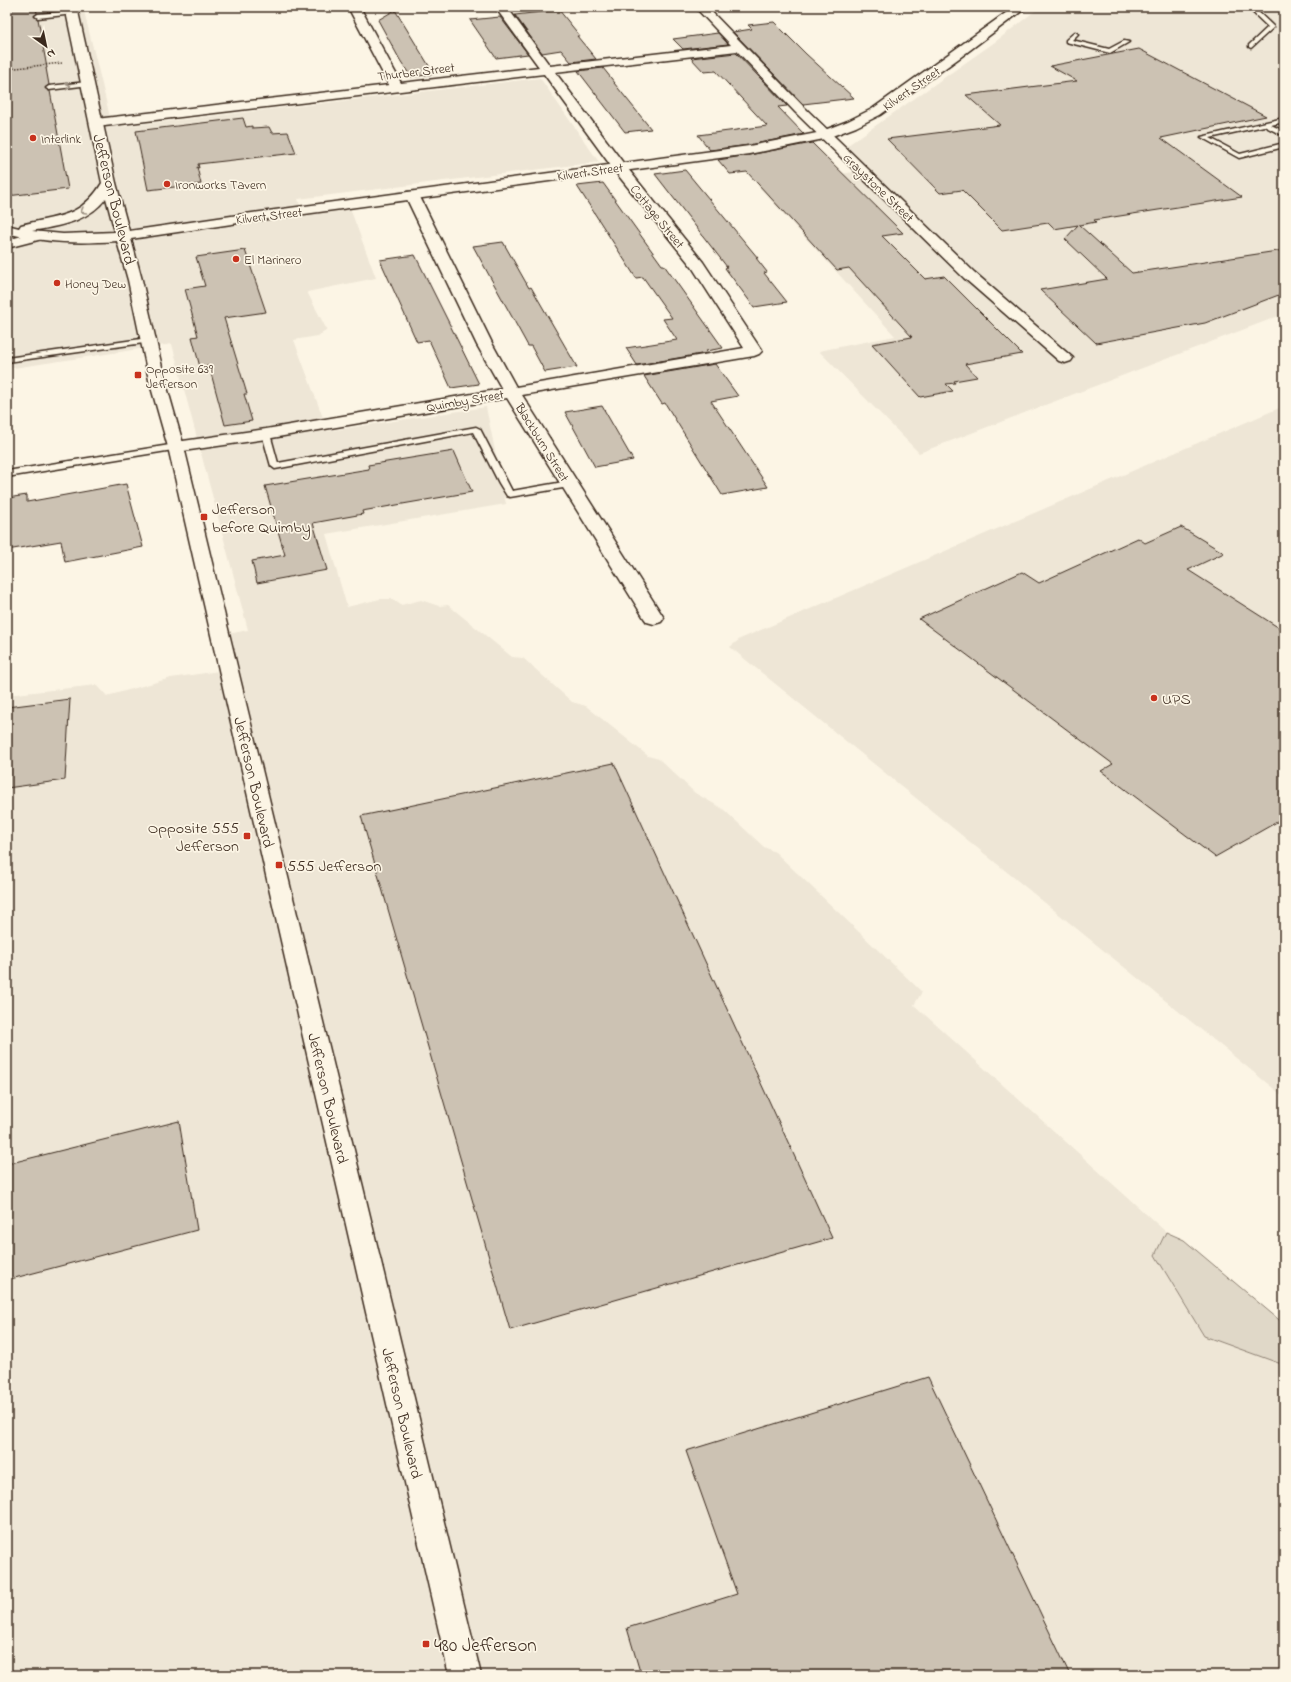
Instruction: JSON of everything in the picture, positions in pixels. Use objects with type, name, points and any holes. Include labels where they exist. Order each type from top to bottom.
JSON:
[{"type":"street","points":[[354,7],[397,88]]},
{"type":"street","name":"Cottage Street","points":[[501,7],[548,68],[618,167],[698,265],[754,351]]},
{"type":"street","name":"Graystone Street","points":[[701,7],[798,109],[969,275],[1065,358]]},
{"type":"street","name":"Kilvert Street","points":[[37,236],[98,238],[122,236],[412,195],[749,150],[825,134],[852,124],[876,112],[1021,7]]},
{"type":"street","name":"Jefferson Boulevard","points":[[72,10],[109,183],[134,280],[157,380],[176,447],[465,1675]]},
{"type":"street","name":"Thurber Street","points":[[96,123],[397,88],[548,68],[739,47]]},
{"type":"street","points":[[10,230],[67,219],[86,210],[98,200],[109,183]]},
{"type":"street","name":"Blackburn Street","points":[[412,195],[485,345],[512,393],[654,618]]},
{"type":"street","points":[[10,230],[37,236]]},
{"type":"street","points":[[7,244],[37,236]]},
{"type":"street","name":"Quimby Street","points":[[176,447],[266,434],[754,351]]},
{"type":"lane","points":[[1250,7],[1271,27],[1251,46]]},
{"type":"lane","points":[[38,16],[72,10]]},
{"type":"lane","points":[[1075,34],[1068,41],[1110,51],[1126,42]]},
{"type":"lane","points":[[49,88],[88,84]]},
{"type":"lane","points":[[1284,120],[1204,137],[1239,156],[1284,145]]},
{"type":"lane","points":[[1265,124],[1284,134]]},
{"type":"lane","points":[[7,360],[148,340]]},
{"type":"lane","points":[[266,434],[275,466],[476,429],[502,483],[510,494],[569,484]]},
{"type":"lane","points":[[7,474],[176,447]]},
{"type":"path","points":[[7,69],[60,63]]},
{"type":"shaded area","points":[[7,7],[83,7],[110,117],[118,127],[540,78],[599,162],[298,199],[301,208],[348,203],[376,278],[307,292],[327,330],[318,336],[294,340],[328,431],[486,407],[506,504],[326,534],[347,607],[380,599],[392,599],[401,605],[421,600],[439,606],[448,605],[512,657],[523,658],[572,702],[586,706],[648,756],[659,759],[695,793],[723,809],[764,847],[775,852],[922,992],[914,1005],[1166,1232],[1155,1255],[1204,1336],[1284,1365],[1284,1675],[7,1675],[7,695],[97,685],[107,696],[171,678],[219,671],[218,636],[248,630],[172,344],[7,369]]},
{"type":"shaded area","points":[[1040,7],[1278,7],[1284,14],[1284,314],[919,453],[819,351],[895,336],[758,186],[854,172],[838,152],[995,42]]},
{"type":"shaded area","points":[[1284,406],[1284,1097],[730,647],[740,639]]},
{"type":"shaded area","points":[[1166,1232],[1184,1240],[1284,1324],[1284,1365],[1204,1336],[1155,1255]]},
{"type":"building","name":"Interlink","points":[[7,7],[36,7],[37,13],[34,16],[38,19],[49,85],[45,88],[50,91],[68,189],[7,196]]},
{"type":"building","points":[[395,10],[434,74],[411,77],[400,60],[378,20]]},
{"type":"building","points":[[559,10],[580,36],[577,36],[596,59],[571,62],[561,50],[542,53],[515,15]]},
{"type":"building","points":[[500,17],[528,54],[496,58],[470,20]]},
{"type":"building","points":[[774,22],[854,98],[803,104],[733,32],[752,29],[748,25]]},
{"type":"building","points":[[718,33],[728,44],[683,49],[673,39]]},
{"type":"building","points":[[1139,49],[1266,116],[1161,138],[1242,197],[1094,220],[1096,222],[1079,225],[1132,273],[1284,250],[1284,293],[1205,323],[1096,343],[1040,290],[1107,279],[1065,239],[1078,225],[1054,229],[1048,223],[1002,230],[962,190],[940,193],[887,139],[1000,125],[966,95],[1077,81],[1050,66]]},
{"type":"building","points":[[736,53],[787,106],[778,107],[804,134],[749,145],[710,150],[698,135],[767,126],[716,71],[704,72],[691,58]]},
{"type":"building","points":[[603,68],[651,129],[625,132],[578,71]]},
{"type":"building","points":[[243,118],[246,127],[269,127],[272,133],[288,132],[296,153],[198,164],[199,168],[197,167],[201,184],[148,190],[136,131]]},
{"type":"building","points":[[812,143],[903,233],[882,236],[925,279],[944,276],[1022,354],[965,364],[977,377],[946,384],[953,391],[920,397],[872,344],[912,337],[849,268],[837,270],[747,172],[730,174],[718,160]]},
{"type":"building","points":[[685,170],[758,258],[756,258],[767,272],[764,273],[787,302],[754,307],[725,268],[727,267],[655,174]]},
{"type":"building","points":[[603,183],[723,348],[706,351],[707,353],[637,365],[626,348],[677,340],[663,319],[672,318],[643,277],[636,278],[577,186]]},
{"type":"building","points":[[503,242],[577,367],[545,372],[531,346],[528,346],[473,246]]},
{"type":"building","points":[[245,250],[266,312],[224,318],[247,394],[244,394],[252,421],[225,425],[209,366],[200,367],[192,337],[198,336],[185,289],[205,286],[196,257]]},
{"type":"building","points":[[415,255],[479,384],[451,388],[429,340],[417,342],[380,260]]},
{"type":"building","points":[[715,364],[738,396],[711,401],[768,487],[722,495],[665,403],[662,404],[644,376]]},
{"type":"building","points":[[602,406],[633,460],[595,467],[565,412]]},
{"type":"building","points":[[454,451],[472,492],[362,511],[363,514],[313,523],[327,570],[257,583],[252,561],[285,555],[265,486],[369,469],[368,465]]},
{"type":"building","points":[[126,484],[143,547],[65,562],[61,541],[7,550],[7,498],[27,495],[27,502]]},
{"type":"building","name":"UPS","points":[[1181,527],[1224,553],[1188,570],[1284,631],[1284,818],[1215,857],[1101,771],[1113,764],[919,619],[1022,572],[1039,583],[1138,538],[1145,543]]},
{"type":"building","points":[[70,699],[65,780],[7,788],[7,707]]},
{"type":"building","points":[[614,763],[832,1238],[510,1330],[361,816]]},
{"type":"building","points":[[179,1121],[197,1230],[7,1280],[7,1164]]},
{"type":"building","points":[[928,1377],[1070,1675],[641,1675],[627,1628],[737,1594],[686,1451]]},
{"type":"place","name":"Interlink","points":[[33,138]]},
{"type":"place","name":"Ironworks Tavern","points":[[167,184]]},
{"type":"place","name":"El Marinero","points":[[236,259]]},
{"type":"place","name":"Honey Dew","points":[[57,283]]},
{"type":"place","name":"Opposite 639 Jefferson","points":[[138,375]]},
{"type":"place","name":"Jefferson before Quimby","points":[[204,517]]},
{"type":"place","name":"UPS","points":[[1154,698]]},
{"type":"place","name":"Opposite 555 Jefferson","points":[[247,836]]},
{"type":"place","name":"555 Jefferson","points":[[279,865]]},
{"type":"place","name":"480 Jefferson","points":[[426,1644]]}]
